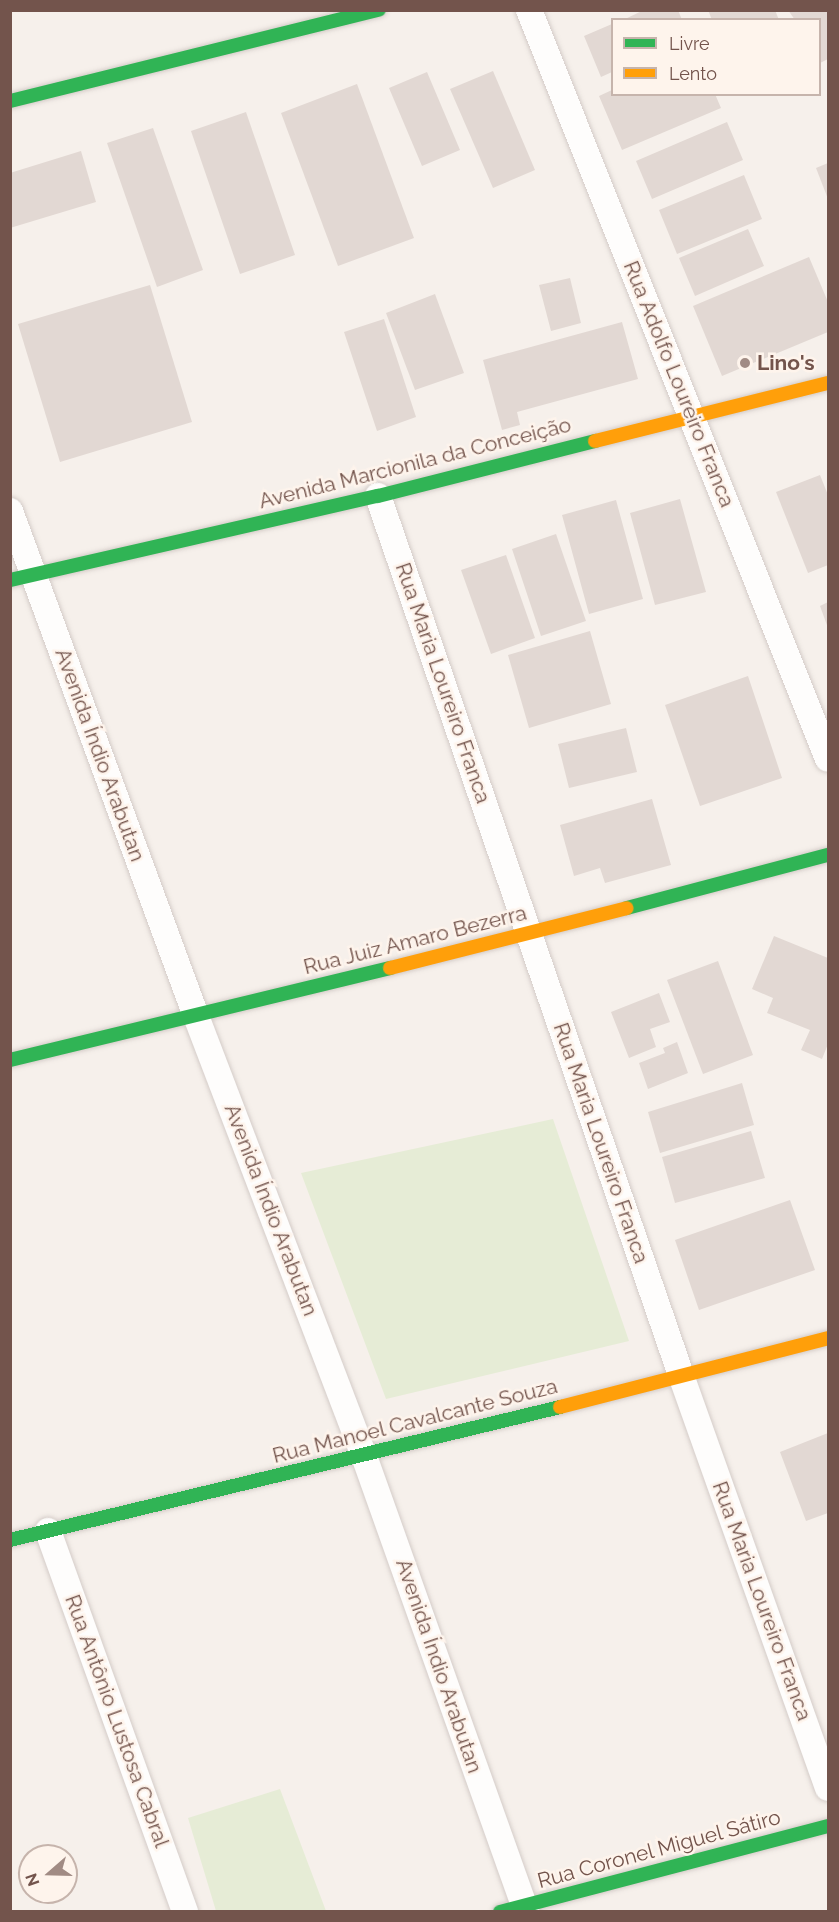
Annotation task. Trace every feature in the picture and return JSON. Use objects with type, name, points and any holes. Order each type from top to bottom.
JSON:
[{"type":"main road","points":[[10,101],[379,10]]},
{"type":"main road","name":"Avenida Marcionila da Conceição","points":[[22,578],[378,496],[692,415],[828,383]]},
{"type":"main road","name":"Rua Juiz Amaro Bezerra","points":[[10,1060],[196,1017],[529,934],[828,855]]},
{"type":"main road","name":"Rua Manoel Cavalcante Souza","points":[[10,1540],[682,1378],[828,1338]]},
{"type":"main road","name":"Rua Coronel Miguel Sátiro","points":[[517,1910],[828,1826]]},
{"type":"street","name":"Rua Adolfo Loureiro Franca","points":[[529,10],[828,759]]},
{"type":"street","name":"Rua Maria Loureiro Franca","points":[[378,496],[682,1378],[828,1788]]},
{"type":"street","name":"Avenida Índio Arabutan","points":[[10,511],[22,578],[196,1017],[364,1456],[517,1910]]},
{"type":"street","name":"Rua Antônio Lustosa Cabral","points":[[48,1531],[185,1911]]},
{"type":"green space","points":[[553,1119],[629,1341],[386,1399],[301,1173]]},
{"type":"green space","points":[[280,1789],[326,1911],[216,1911],[188,1818]]},
{"type":"building","points":[[644,10],[678,10],[681,18],[627,18]]},
{"type":"building","points":[[708,10],[775,10],[778,18],[711,18]]},
{"type":"building","points":[[788,10],[828,10],[828,59],[821,62],[821,18],[794,18]]},
{"type":"building","points":[[611,24],[611,72],[601,77],[584,36]]},
{"type":"building","points":[[493,71],[535,170],[493,188],[450,89]]},
{"type":"building","points":[[427,72],[460,150],[422,166],[389,88]]},
{"type":"building","points":[[357,84],[414,238],[338,266],[281,113]]},
{"type":"building","points":[[611,90],[611,96],[716,96],[721,108],[622,150],[599,96]]},
{"type":"building","points":[[246,112],[295,255],[240,274],[191,131]]},
{"type":"building","points":[[727,122],[743,160],[652,199],[636,161]]},
{"type":"building","points":[[153,128],[203,270],[157,287],[107,143]]},
{"type":"building","points":[[81,151],[96,202],[10,228],[10,173]]},
{"type":"building","points":[[828,163],[828,199],[816,168]]},
{"type":"building","points":[[744,175],[762,219],[677,254],[659,210]]},
{"type":"building","points":[[748,229],[764,266],[695,296],[679,258]]},
{"type":"building","points":[[809,257],[828,302],[828,332],[722,376],[693,306]]},
{"type":"building","points":[[570,278],[581,323],[551,331],[539,285]]},
{"type":"building","points":[[150,285],[192,422],[60,462],[18,324]]},
{"type":"building","points":[[435,294],[464,373],[415,390],[386,313]]},
{"type":"building","points":[[384,319],[416,417],[377,431],[344,332]]},
{"type":"building","points":[[622,322],[638,379],[517,412],[520,425],[502,430],[483,360]]},
{"type":"building","points":[[820,475],[828,495],[828,565],[808,573],[776,492]]},
{"type":"building","points":[[680,499],[706,592],[655,605],[630,513]]},
{"type":"building","points":[[616,500],[643,599],[589,614],[562,515]]},
{"type":"building","points":[[556,534],[586,621],[541,636],[512,549]]},
{"type":"building","points":[[506,555],[535,638],[491,654],[461,570]]},
{"type":"building","points":[[828,602],[828,628],[820,606]]},
{"type":"building","points":[[590,631],[611,704],[529,728],[508,655]]},
{"type":"building","points":[[748,676],[782,778],[700,806],[665,705]]},
{"type":"building","points":[[626,728],[637,772],[569,788],[558,744]]},
{"type":"building","points":[[652,799],[671,865],[605,883],[600,868],[574,876],[560,825]]},
{"type":"building","points":[[774,936],[828,958],[828,1044],[822,1059],[801,1050],[810,1030],[767,1013],[773,998],[752,989]]},
{"type":"building","points":[[718,961],[753,1055],[703,1074],[667,980]]},
{"type":"building","points":[[659,993],[670,1022],[650,1029],[656,1047],[629,1058],[611,1012]]},
{"type":"building","points":[[677,1042],[688,1073],[648,1089],[639,1063],[665,1053],[663,1048]]},
{"type":"building","points":[[742,1083],[754,1125],[660,1153],[648,1112]]},
{"type":"building","points":[[751,1131],[765,1178],[675,1203],[662,1157]]},
{"type":"building","points":[[790,1200],[815,1270],[699,1310],[675,1240]]},
{"type":"building","points":[[828,1433],[828,1513],[806,1521],[780,1452]]},
{"type":"traffic: fast","points":[[10,101],[379,10]]},
{"type":"traffic: fast","points":[[10,580],[378,496],[595,441]]},
{"type":"traffic: fast","points":[[627,908],[828,855]]},
{"type":"traffic: fast","points":[[10,1060],[390,968]]},
{"type":"traffic: fast","points":[[10,1540],[560,1407]]},
{"type":"traffic: fast","points":[[500,1912],[828,1826]]},
{"type":"traffic: slow","points":[[595,441],[828,383]]},
{"type":"traffic: slow","points":[[390,968],[627,908]]},
{"type":"traffic: slow","points":[[560,1407],[828,1338]]},
{"type":"place","name":"Lino's","points":[[745,363]]}]
